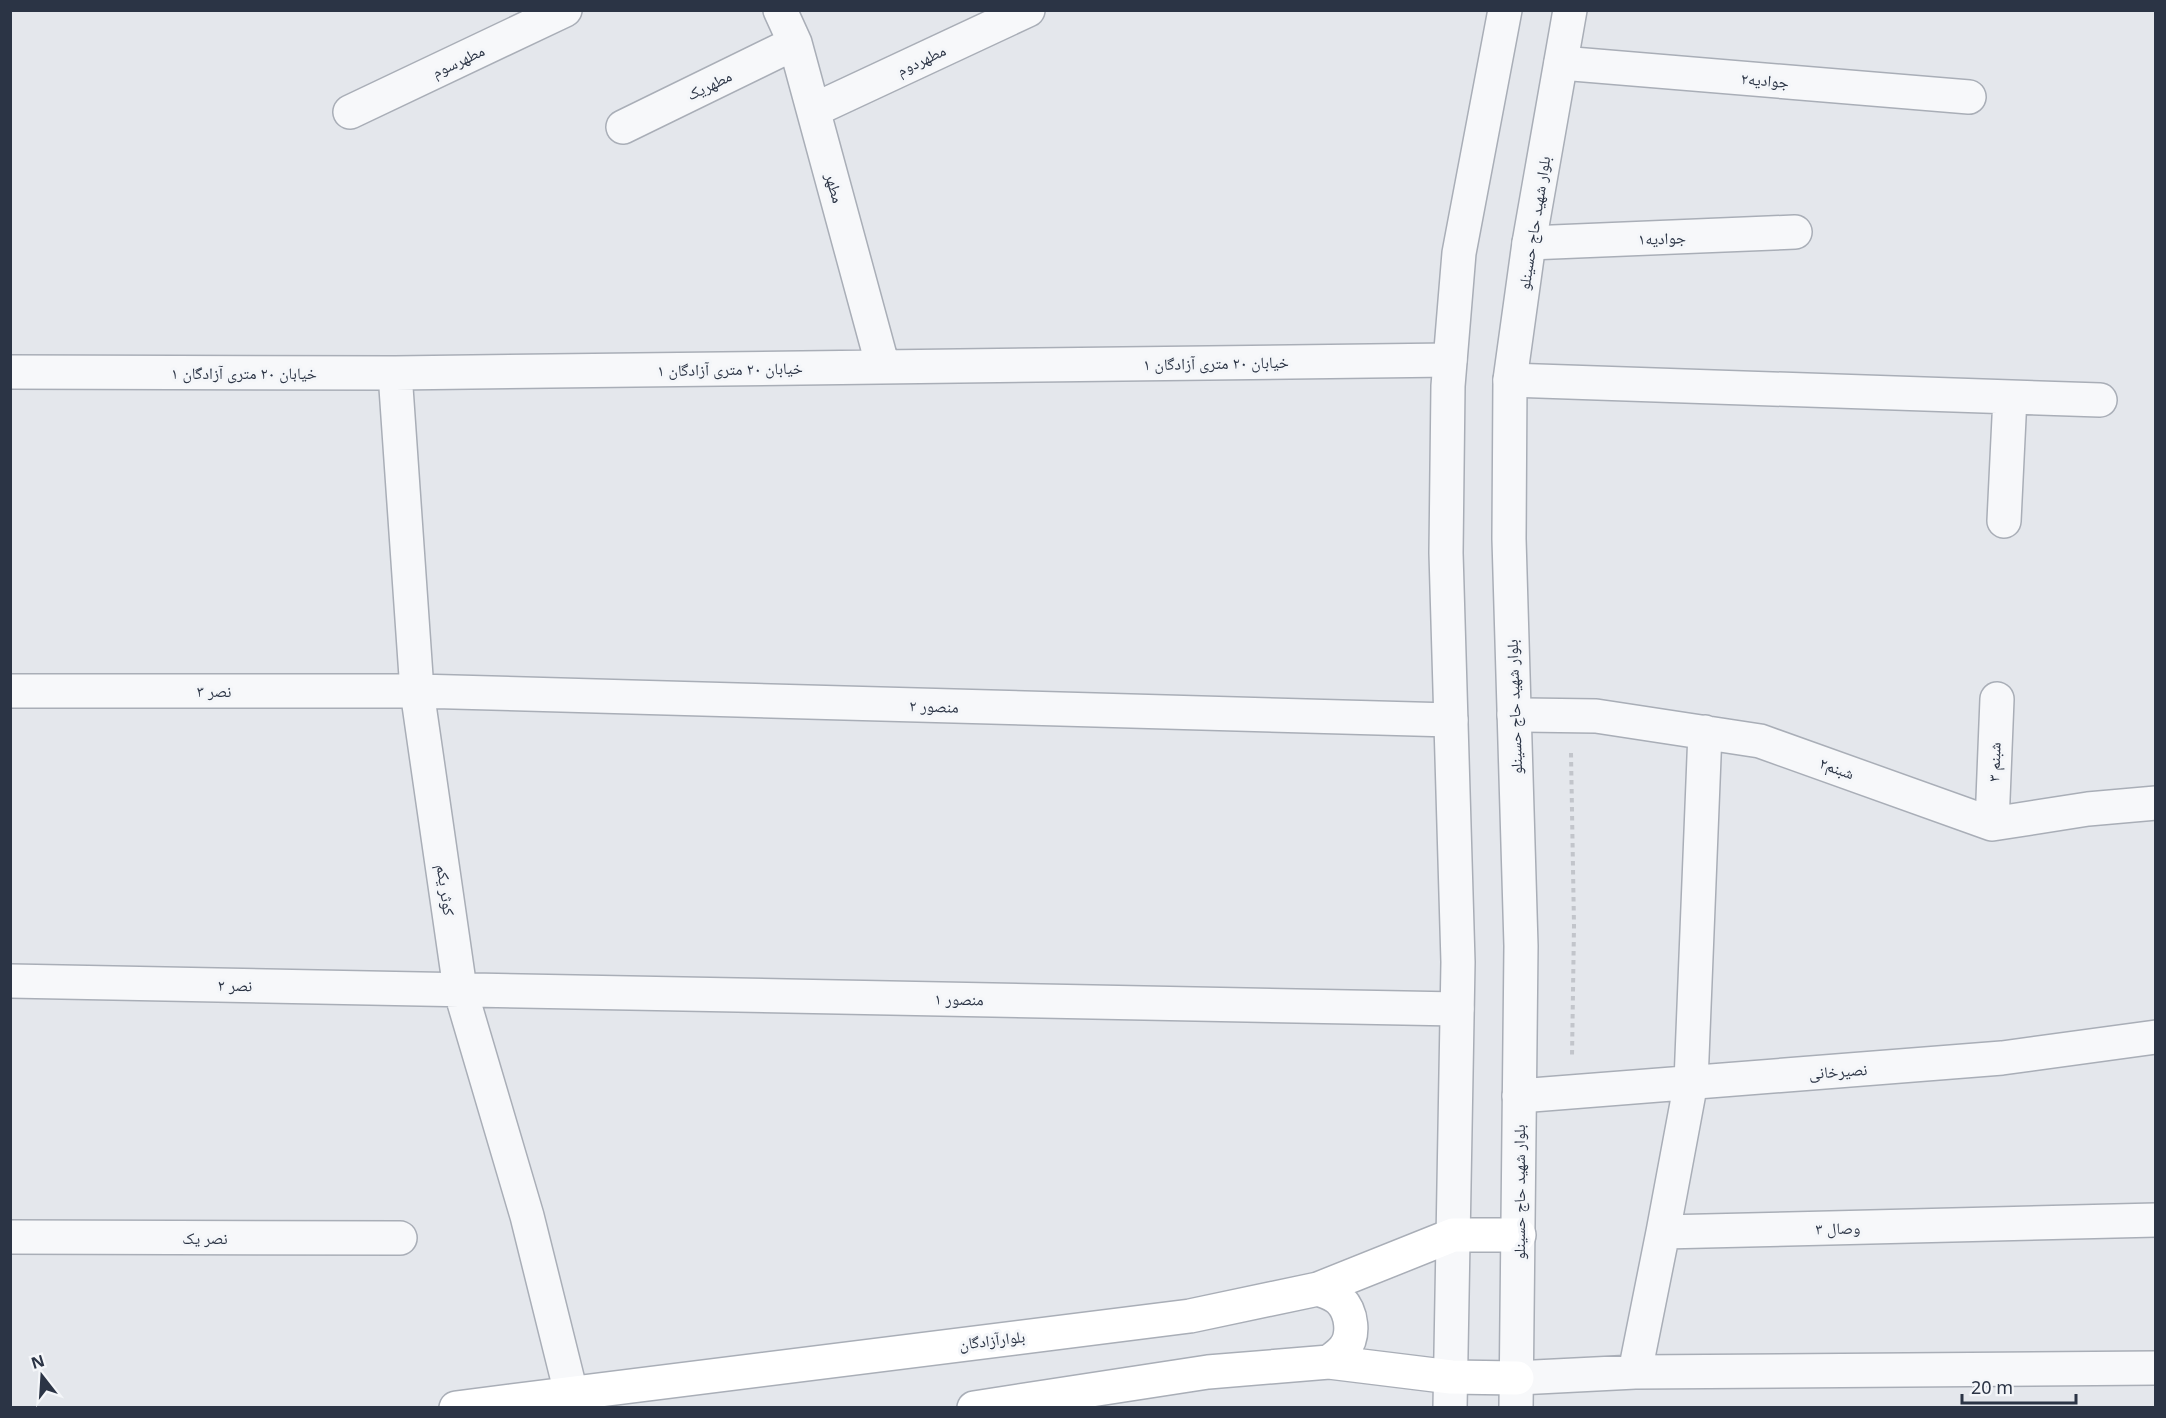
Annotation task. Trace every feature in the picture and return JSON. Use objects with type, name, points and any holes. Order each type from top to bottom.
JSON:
[{"type":"main road","name":"بلوارآزادگان","points":[[456,1407],[1191,1316],[1318,1289],[1453,1235],[1519,1235]]},
{"type":"main road","points":[[1318,1289],[1339,1299],[1346,1307],[1350,1319],[1351,1333],[1345,1349],[1329,1362]]},
{"type":"main road","points":[[974,1407],[1208,1372],[1329,1362],[1450,1392],[1517,1393]]},
{"type":"street","name":"مطهرسوم","points":[[350,112],[565,10]]},
{"type":"street","name":"مطهر","points":[[780,10],[795,43],[883,367]]},
{"type":"street","name":"مطهردوم","points":[[814,110],[1028,10]]},
{"type":"street","points":[[1450,1392],[1458,962],[1446,553],[1448,386],[1459,253],[1505,10]]},
{"type":"street","name":"بلوار شهید حاج حسینلو","points":[[1517,1393],[1521,946],[1509,539],[1510,380],[1529,243],[1570,10]]},
{"type":"street","name":"مطهریک","points":[[623,127],[795,43]]},
{"type":"street","name":"جوادیه۲","points":[[1561,63],[1970,97]]},
{"type":"street","name":"جوادیه۱","points":[[1529,243],[1795,232]]},
{"type":"street","name":"۱ خیابان ۲۰ متری آزادگان","points":[[10,372],[395,373],[1450,360]]},
{"type":"street","name":"کوثر یکم","points":[[395,373],[417,691],[460,989],[527,1216],[571,1393]]},
{"type":"street","points":[[1510,380],[2100,400]]},
{"type":"street","points":[[2004,521],[2010,397]]},
{"type":"street","name":"نصر ۳","points":[[10,691],[417,691]]},
{"type":"street","name":"منصور ۲","points":[[417,691],[1451,720]]},
{"type":"street","name":"شبنم ۳","points":[[1992,824],[1996,699]]},
{"type":"street","name":"شبنم۲","points":[[1514,715],[1596,716],[1760,741],[1992,824],[2088,809],[2156,803]]},
{"type":"street","points":[[1635,1372],[1664,1232],[1691,1082],[1705,732]]},
{"type":"street","name":"نصر ۲","points":[[10,981],[460,989]]},
{"type":"street","name":"منصور ۱","points":[[460,989],[1457,1009]]},
{"type":"street","name":"نصیرخانی","points":[[1519,1096],[2002,1058],[2156,1037]]},
{"type":"street","name":"وصال ۳","points":[[1664,1232],[2156,1220]]},
{"type":"street","name":"نصر یک","points":[[10,1237],[400,1238]]},
{"type":"street","points":[[1517,1393],[1635,1372],[2156,1368]]},
{"type":"path","points":[[1570,716],[1574,926],[1572,1092]]}]
